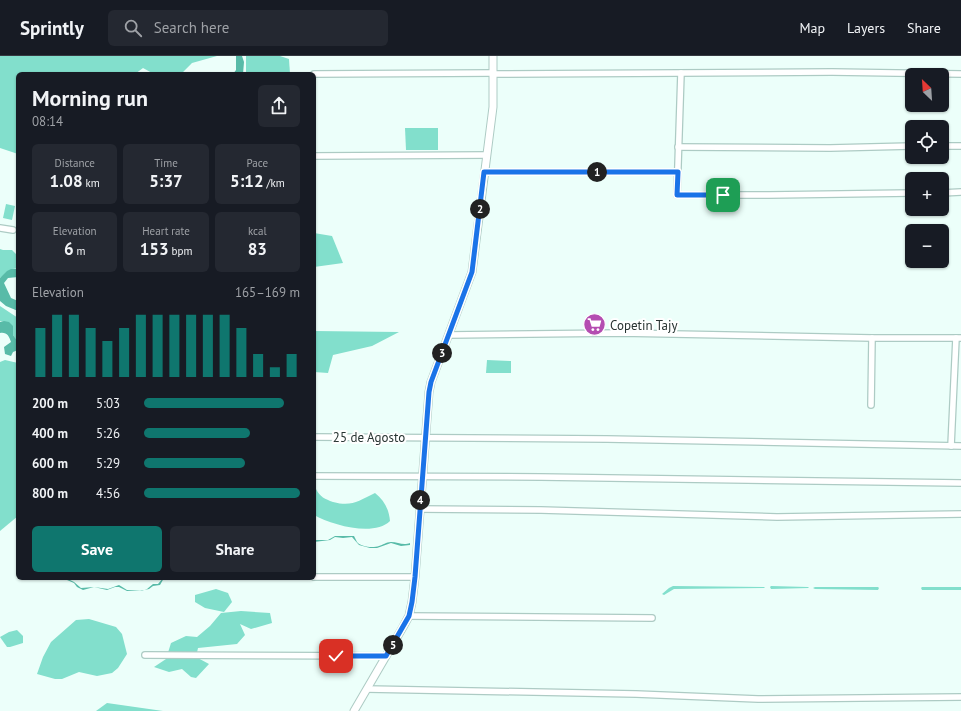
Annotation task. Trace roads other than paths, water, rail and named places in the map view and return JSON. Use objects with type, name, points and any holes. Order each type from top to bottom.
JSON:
[{"type":"main road","points":[[354,711],[409,616],[412,602],[429,390],[472,272],[493,107],[494,56]]},
{"type":"street","points":[[316,74],[832,72],[961,74]]},
{"type":"street","points":[[681,73],[677,195],[905,193]]},
{"type":"street","points":[[678,146],[830,148],[905,146]]},
{"type":"street","points":[[949,146],[961,146]]},
{"type":"street","points":[[316,156],[487,155]]},
{"type":"street","points":[[484,172],[678,172]]},
{"type":"street","points":[[949,193],[961,192]]},
{"type":"street","points":[[0,228],[12,230]]},
{"type":"street","points":[[449,335],[621,333],[872,338],[958,338],[951,446]]},
{"type":"street","points":[[871,405],[872,338]]},
{"type":"street","name":"25 de Agosto","points":[[316,437],[425,437],[961,446]]},
{"type":"street","points":[[316,476],[961,483]]},
{"type":"street","points":[[420,509],[557,510],[777,517],[961,514]]},
{"type":"street","points":[[316,577],[415,577]]},
{"type":"street","points":[[409,616],[652,618]]},
{"type":"street","points":[[145,655],[386,656]]},
{"type":"street","points":[[367,689],[758,698],[961,697]]},
{"type":"place","name":"Copetin Tajy","points":[[595,325]]}]
